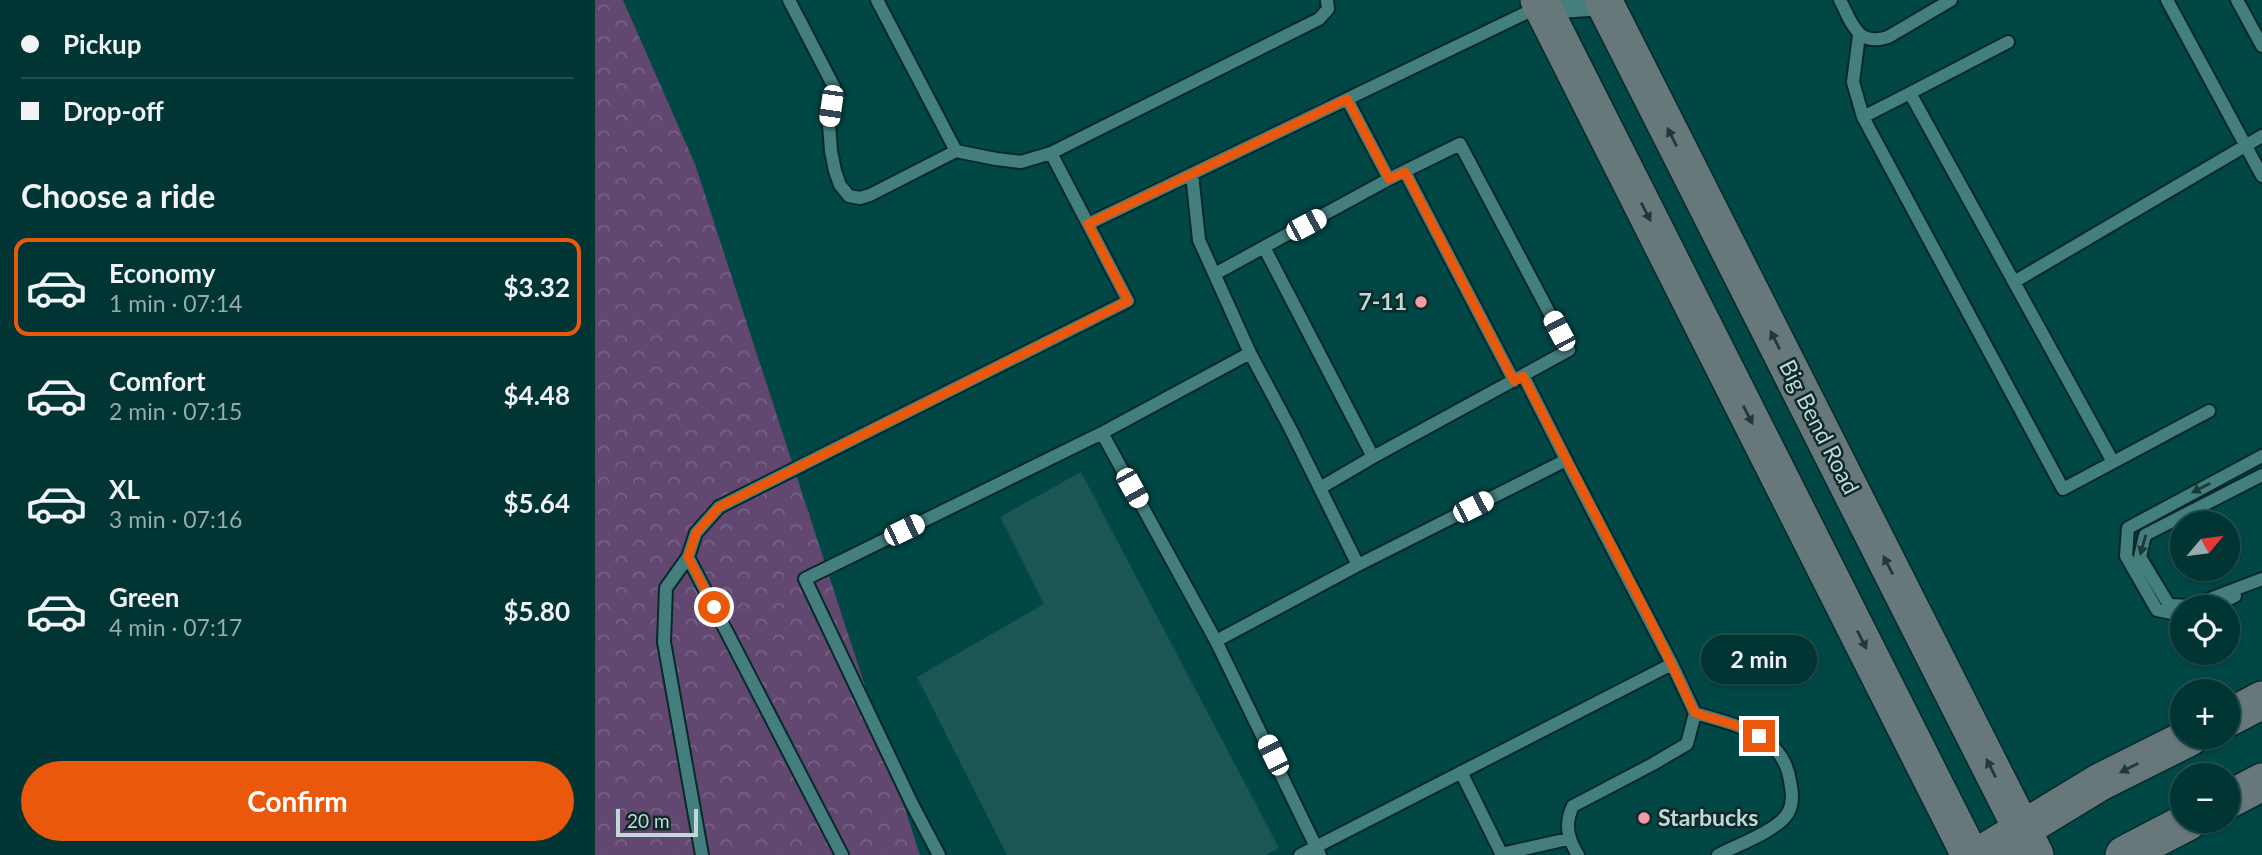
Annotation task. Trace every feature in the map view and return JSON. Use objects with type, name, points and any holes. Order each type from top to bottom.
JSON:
[{"type":"main road","name":"Big Bend Road","points":[[1605,1],[2028,842]]},
{"type":"main road","points":[[1543,2],[1970,855]]},
{"type":"main road","points":[[2240,712],[2262,700]]},
{"type":"main road","points":[[1980,855],[2028,842],[2099,782],[2170,747]]},
{"type":"main road","points":[[2240,794],[2262,782]]},
{"type":"main road","points":[[2124,855],[2170,831]]},
{"type":"street","points":[[1543,2],[1605,1]]},
{"type":"lane","points":[[789,0],[834,87],[829,124],[831,151],[840,185],[849,196],[860,198],[956,151],[1021,162],[1051,153],[1319,19],[1328,9],[1327,0]]},
{"type":"lane","points":[[877,0],[956,151]]},
{"type":"lane","points":[[1840,0],[1859,35],[1868,40],[1888,37],[1951,0]]},
{"type":"lane","points":[[2167,0],[2262,176]]},
{"type":"lane","points":[[2237,0],[2262,46]]},
{"type":"lane","points":[[1088,224],[1543,2]]},
{"type":"lane","points":[[1859,35],[1853,82],[1864,117],[2063,489],[2209,411]]},
{"type":"lane","points":[[1864,117],[2008,42]]},
{"type":"lane","points":[[1910,93],[2113,462]]},
{"type":"lane","points":[[1347,99],[1389,179]]},
{"type":"lane","points":[[2014,282],[2262,136]]},
{"type":"lane","points":[[1215,274],[1389,179],[1460,144],[1496,223],[1545,314],[1569,350],[1320,488]]},
{"type":"lane","points":[[702,855],[664,642],[666,588],[688,557],[696,533],[719,507],[1128,301],[1051,153]]},
{"type":"lane","points":[[1405,172],[1429,218],[1451,245],[1462,280],[1476,309],[1566,460],[1695,713],[1687,744],[1573,806],[1567,817],[1569,839],[1578,855]]},
{"type":"lane","points":[[1192,174],[1199,240],[1250,352],[1358,565]]},
{"type":"lane","points":[[1429,218],[1442,212]]},
{"type":"lane","points":[[1264,247],[1373,457]]},
{"type":"lane","points":[[1462,280],[1475,274]]},
{"type":"lane","points":[[1476,309],[1489,302]]},
{"type":"lane","points":[[1493,340],[1506,334]]},
{"type":"lane","points":[[939,855],[805,579],[1101,433],[1250,352]]},
{"type":"lane","points":[[1101,433],[1216,641],[1318,851]]},
{"type":"lane","points":[[2170,613],[2157,611],[2126,556],[2128,528],[2262,456]]},
{"type":"lane","points":[[1216,641],[1358,565],[1566,460]]},
{"type":"lane","points":[[2262,475],[2145,535],[2140,557],[2169,605],[2190,606],[2262,581]]},
{"type":"lane","points":[[688,557],[842,855]]},
{"type":"lane","points":[[2236,595],[2262,581]]},
{"type":"lane","points":[[1300,855],[1318,851],[1461,772],[1672,664]]},
{"type":"lane","points":[[1695,713],[1745,728],[1773,744],[1789,773],[1793,798],[1787,813],[1775,826],[1718,855]]},
{"type":"lane","points":[[1461,772],[1502,854],[1569,839]]},
{"type":"shaded area","points":[[1081,472],[1279,848],[1265,855],[1007,855],[917,677],[1044,604],[1000,517]]},
{"type":"green space","points":[[595,0],[623,0],[695,164],[920,855],[595,855]]},
{"type":"place","name":"7-11","points":[[1421,302]]},
{"type":"place","name":"Starbucks","points":[[1644,818]]},
{"type":"route","points":[[714,607],[688,557],[696,533],[719,507],[1128,301],[1088,224],[1347,99],[1389,179],[1405,172],[1514,381],[1523,376],[1650,620],[1695,713],[1745,728],[1759,736]]}]
